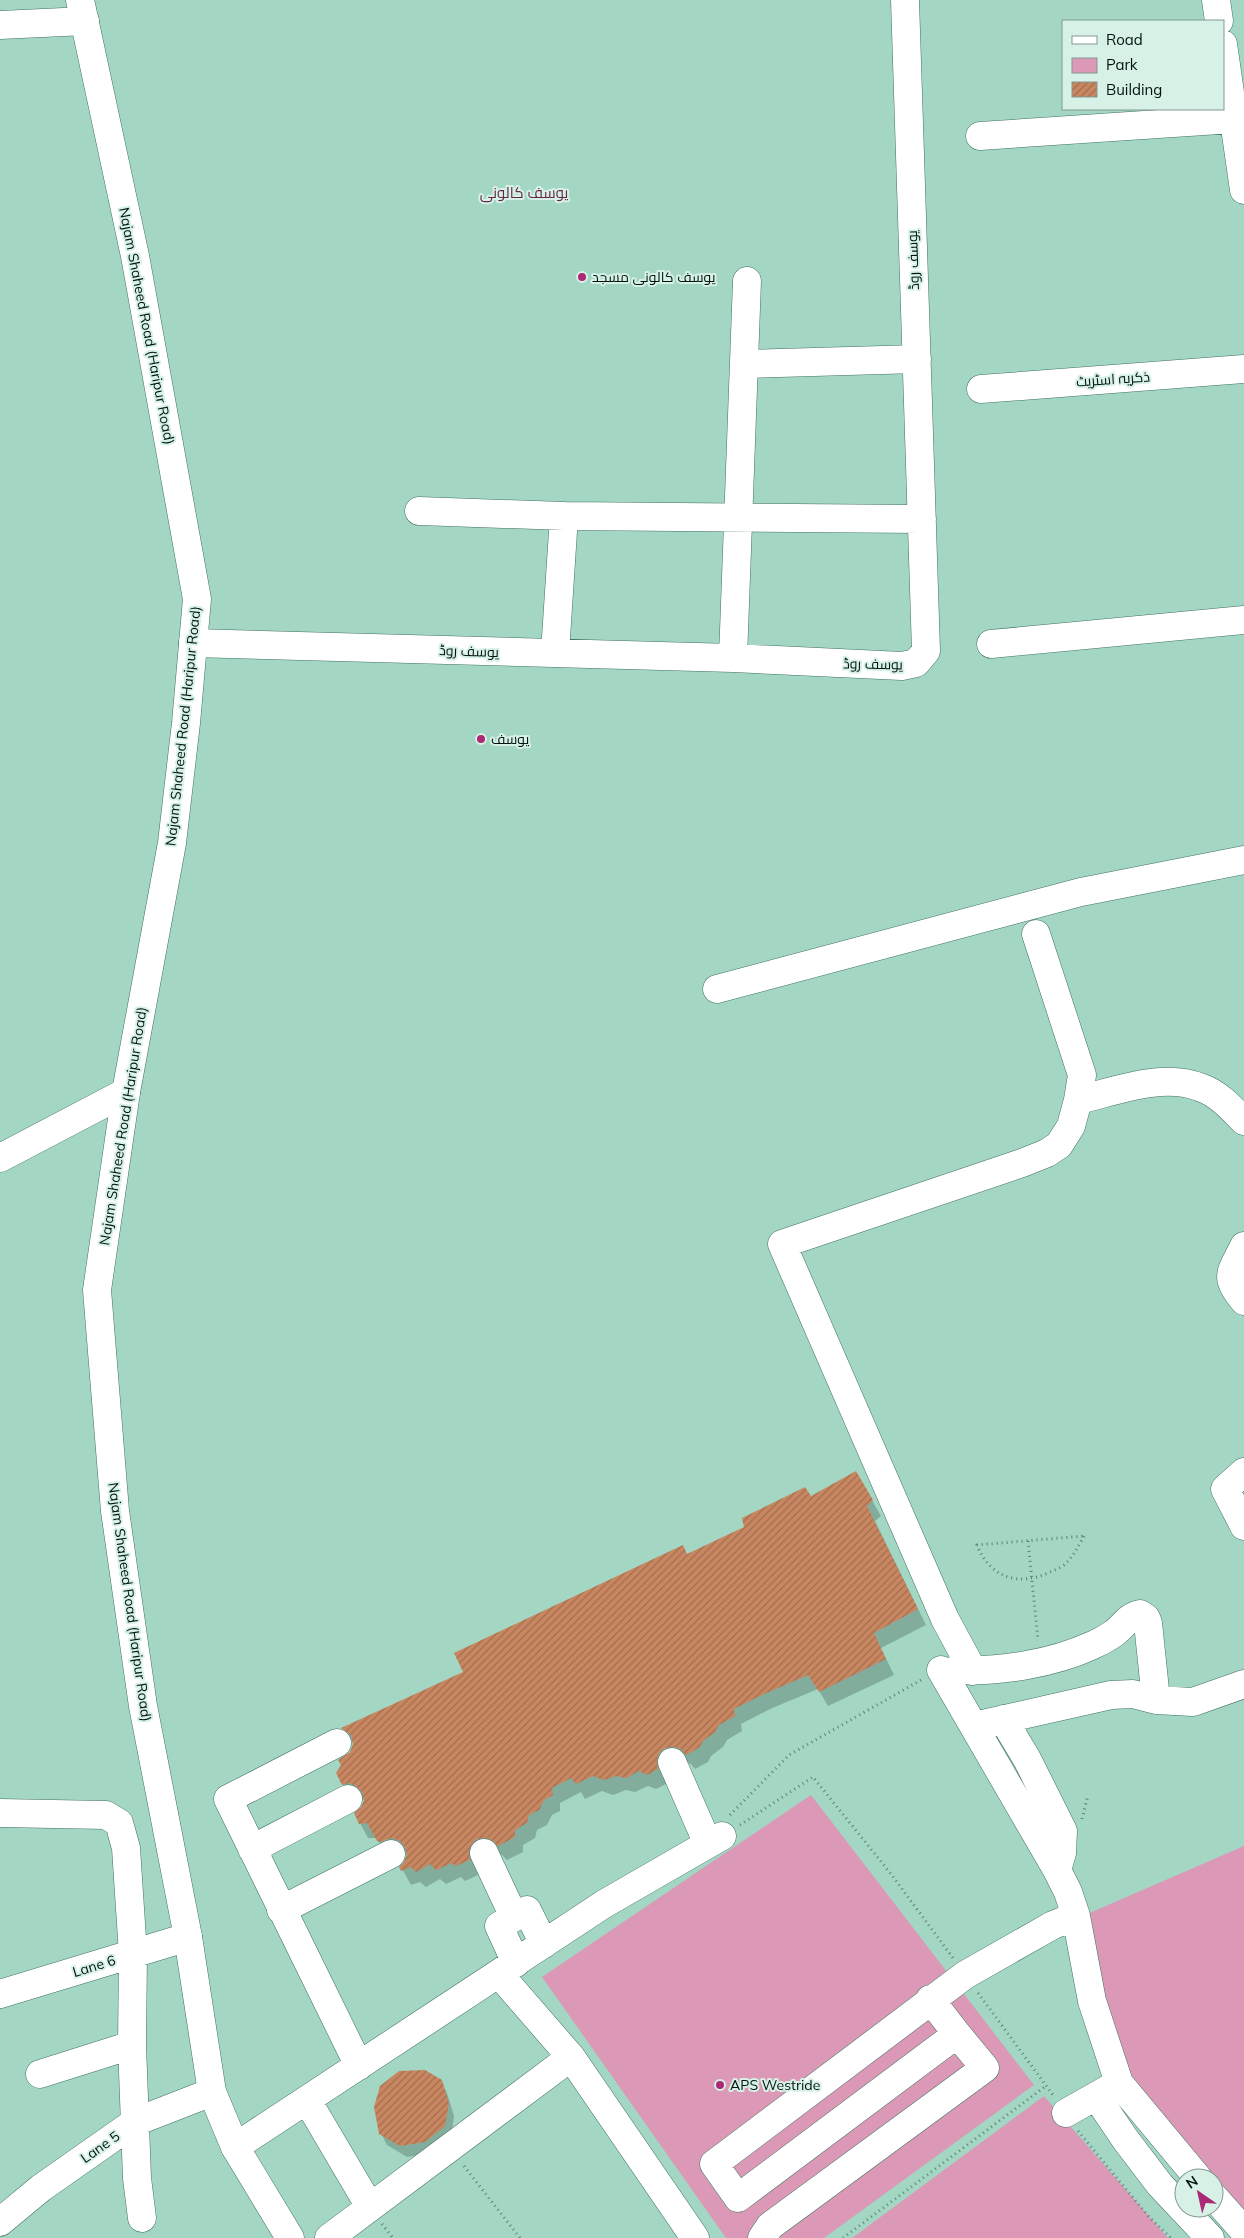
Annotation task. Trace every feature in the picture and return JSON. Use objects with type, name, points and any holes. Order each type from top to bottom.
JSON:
[{"type":"street","name":"یوسف روڈ","points":[[193,643],[733,658],[902,666],[916,663],[926,651],[905,0]]},
{"type":"street","points":[[1216,0],[1219,20]]},
{"type":"street","points":[[0,25],[82,10]]},
{"type":"street","name":"Najam Shaheed Road (Haripur Road)","points":[[82,10],[135,256],[197,600],[172,843],[126,1092],[109,1224],[97,1290],[100,1344],[107,1390],[115,1511],[143,1706],[188,1937],[212,2092],[235,2148],[282,2235]]},
{"type":"street","points":[[1224,51],[1244,190]]},
{"type":"street","points":[[980,136],[1234,119]]},
{"type":"street","points":[[733,658],[747,281]]},
{"type":"street","points":[[744,364],[917,359]]},
{"type":"street","name":"ذکریہ اسٹریٹ","points":[[981,389],[1244,369]]},
{"type":"street","points":[[419,510],[564,516],[922,519]]},
{"type":"street","points":[[555,653],[564,516]]},
{"type":"street","points":[[991,644],[1244,620]]},
{"type":"street","points":[[717,989],[1081,892],[1244,860]]},
{"type":"street","points":[[973,1671],[945,1619],[782,1244],[1022,1163],[1047,1152],[1059,1144],[1071,1126],[1082,1075],[1036,934]]},
{"type":"street","points":[[1078,1100],[1153,1082],[1177,1081],[1203,1088],[1224,1101],[1244,1122]]},
{"type":"street","points":[[0,1158],[126,1092]]},
{"type":"street","points":[[1244,1246],[1231,1273],[1231,1285],[1244,1301]]},
{"type":"street","points":[[1244,1472],[1225,1488],[1244,1526]]},
{"type":"street","points":[[941,1670],[973,1671],[1000,1669],[1041,1662],[1092,1646],[1114,1634],[1132,1617],[1140,1614],[1146,1618],[1148,1623],[1156,1700]]},
{"type":"street","points":[[941,1670],[1068,1892],[1076,1916],[1092,2001],[1119,2082],[1190,2168]]},
{"type":"street","points":[[974,1726],[1111,1695],[1133,1694],[1156,1700],[1193,1702],[1244,1684]]},
{"type":"street","points":[[1003,1719],[1031,1766],[1063,1831],[1062,1853],[1057,1870]]},
{"type":"street","points":[[337,1743],[228,1799],[359,2066]]},
{"type":"street","points":[[235,2148],[604,1904],[715,1840],[672,1762]]},
{"type":"street","points":[[252,1849],[348,1800]]},
{"type":"street","points":[[1,1811],[106,1815],[118,1823],[126,1848],[133,1954],[132,2045],[137,2178],[142,2218]]},
{"type":"street","points":[[484,1853],[514,1917]]},
{"type":"street","points":[[281,1910],[391,1854]]},
{"type":"street","points":[[544,1944],[527,1910],[499,1926],[508,1968],[695,2238]]},
{"type":"street","points":[[930,1999],[985,2068],[770,2226],[764,2235],[714,2164],[930,1999],[975,1968],[1052,1925],[1076,1916]]},
{"type":"street","name":"Lane 6","points":[[0,1994],[188,1937]]},
{"type":"street","points":[[738,2198],[957,2034]]},
{"type":"street","points":[[40,2074],[132,2045]]},
{"type":"street","points":[[329,2238],[571,2057]]},
{"type":"street","points":[[1066,2113],[1119,2082]]},
{"type":"street","name":"Lane 5","points":[[0,2222],[41,2188],[135,2122],[212,2092]]},
{"type":"street","points":[[1096,2096],[1125,2139],[1160,2185],[1210,2238]]},
{"type":"street","points":[[307,2100],[370,2207]]},
{"type":"street","points":[[1224,2208],[1244,2231]]},
{"type":"path","points":[[1084,1536],[1076,1551],[1063,1566],[1031,1580],[1010,1578],[995,1569],[982,1558],[977,1545],[1028,1541],[1084,1536]]},
{"type":"path","points":[[1028,1541],[1041,1662]]},
{"type":"path","points":[[715,1840],[720,1825],[789,1755],[941,1670]]},
{"type":"path","points":[[843,2238],[1046,2086]]},
{"type":"path","points":[[450,2147],[520,2238]]},
{"type":"green space","points":[[811,1795],[1034,2085],[824,2238],[726,2238],[542,1977]]},
{"type":"green space","points":[[1244,1846],[1244,2214],[1224,2190],[1224,2168],[1206,2168],[1124,2069],[1107,2030],[1085,1915]]},
{"type":"green space","points":[[1044,2096],[1168,2238],[852,2238]]},
{"type":"building","points":[[856,1471],[873,1500],[867,1506],[918,1609],[874,1633],[886,1659],[819,1692],[808,1675],[762,1695],[734,1709],[735,1716],[719,1725],[715,1732],[703,1741],[700,1747],[686,1755],[681,1749],[674,1747],[665,1748],[659,1753],[657,1760],[658,1769],[647,1775],[639,1771],[626,1778],[616,1776],[604,1780],[593,1776],[576,1784],[571,1778],[552,1788],[553,1795],[544,1800],[539,1810],[529,1815],[527,1823],[515,1830],[515,1837],[498,1846],[492,1840],[486,1838],[477,1839],[469,1851],[470,1860],[456,1866],[452,1863],[436,1870],[430,1864],[416,1872],[411,1867],[401,1871],[399,1867],[404,1862],[407,1854],[405,1847],[400,1841],[391,1838],[380,1842],[377,1841],[367,1823],[359,1824],[354,1813],[361,1807],[364,1800],[362,1792],[356,1786],[349,1783],[342,1785],[336,1773],[341,1765],[338,1760],[350,1752],[353,1744],[351,1735],[341,1728],[463,1672],[454,1653],[683,1545],[687,1554],[744,1527],[742,1518],[805,1487],[811,1496]]},
{"type":"building","points":[[425,2070],[442,2080],[449,2103],[445,2126],[425,2142],[400,2146],[379,2134],[374,2107],[380,2086],[399,2071]]},
{"type":"place","name":"یوسف کالونی مسجد","points":[[582,277]]},
{"type":"place","name":"یوسف","points":[[481,739]]},
{"type":"place","name":"APS Westride","points":[[720,2085]]},
{"type":"district","name":"یوسف کالونی","points":[[524,192]]}]
